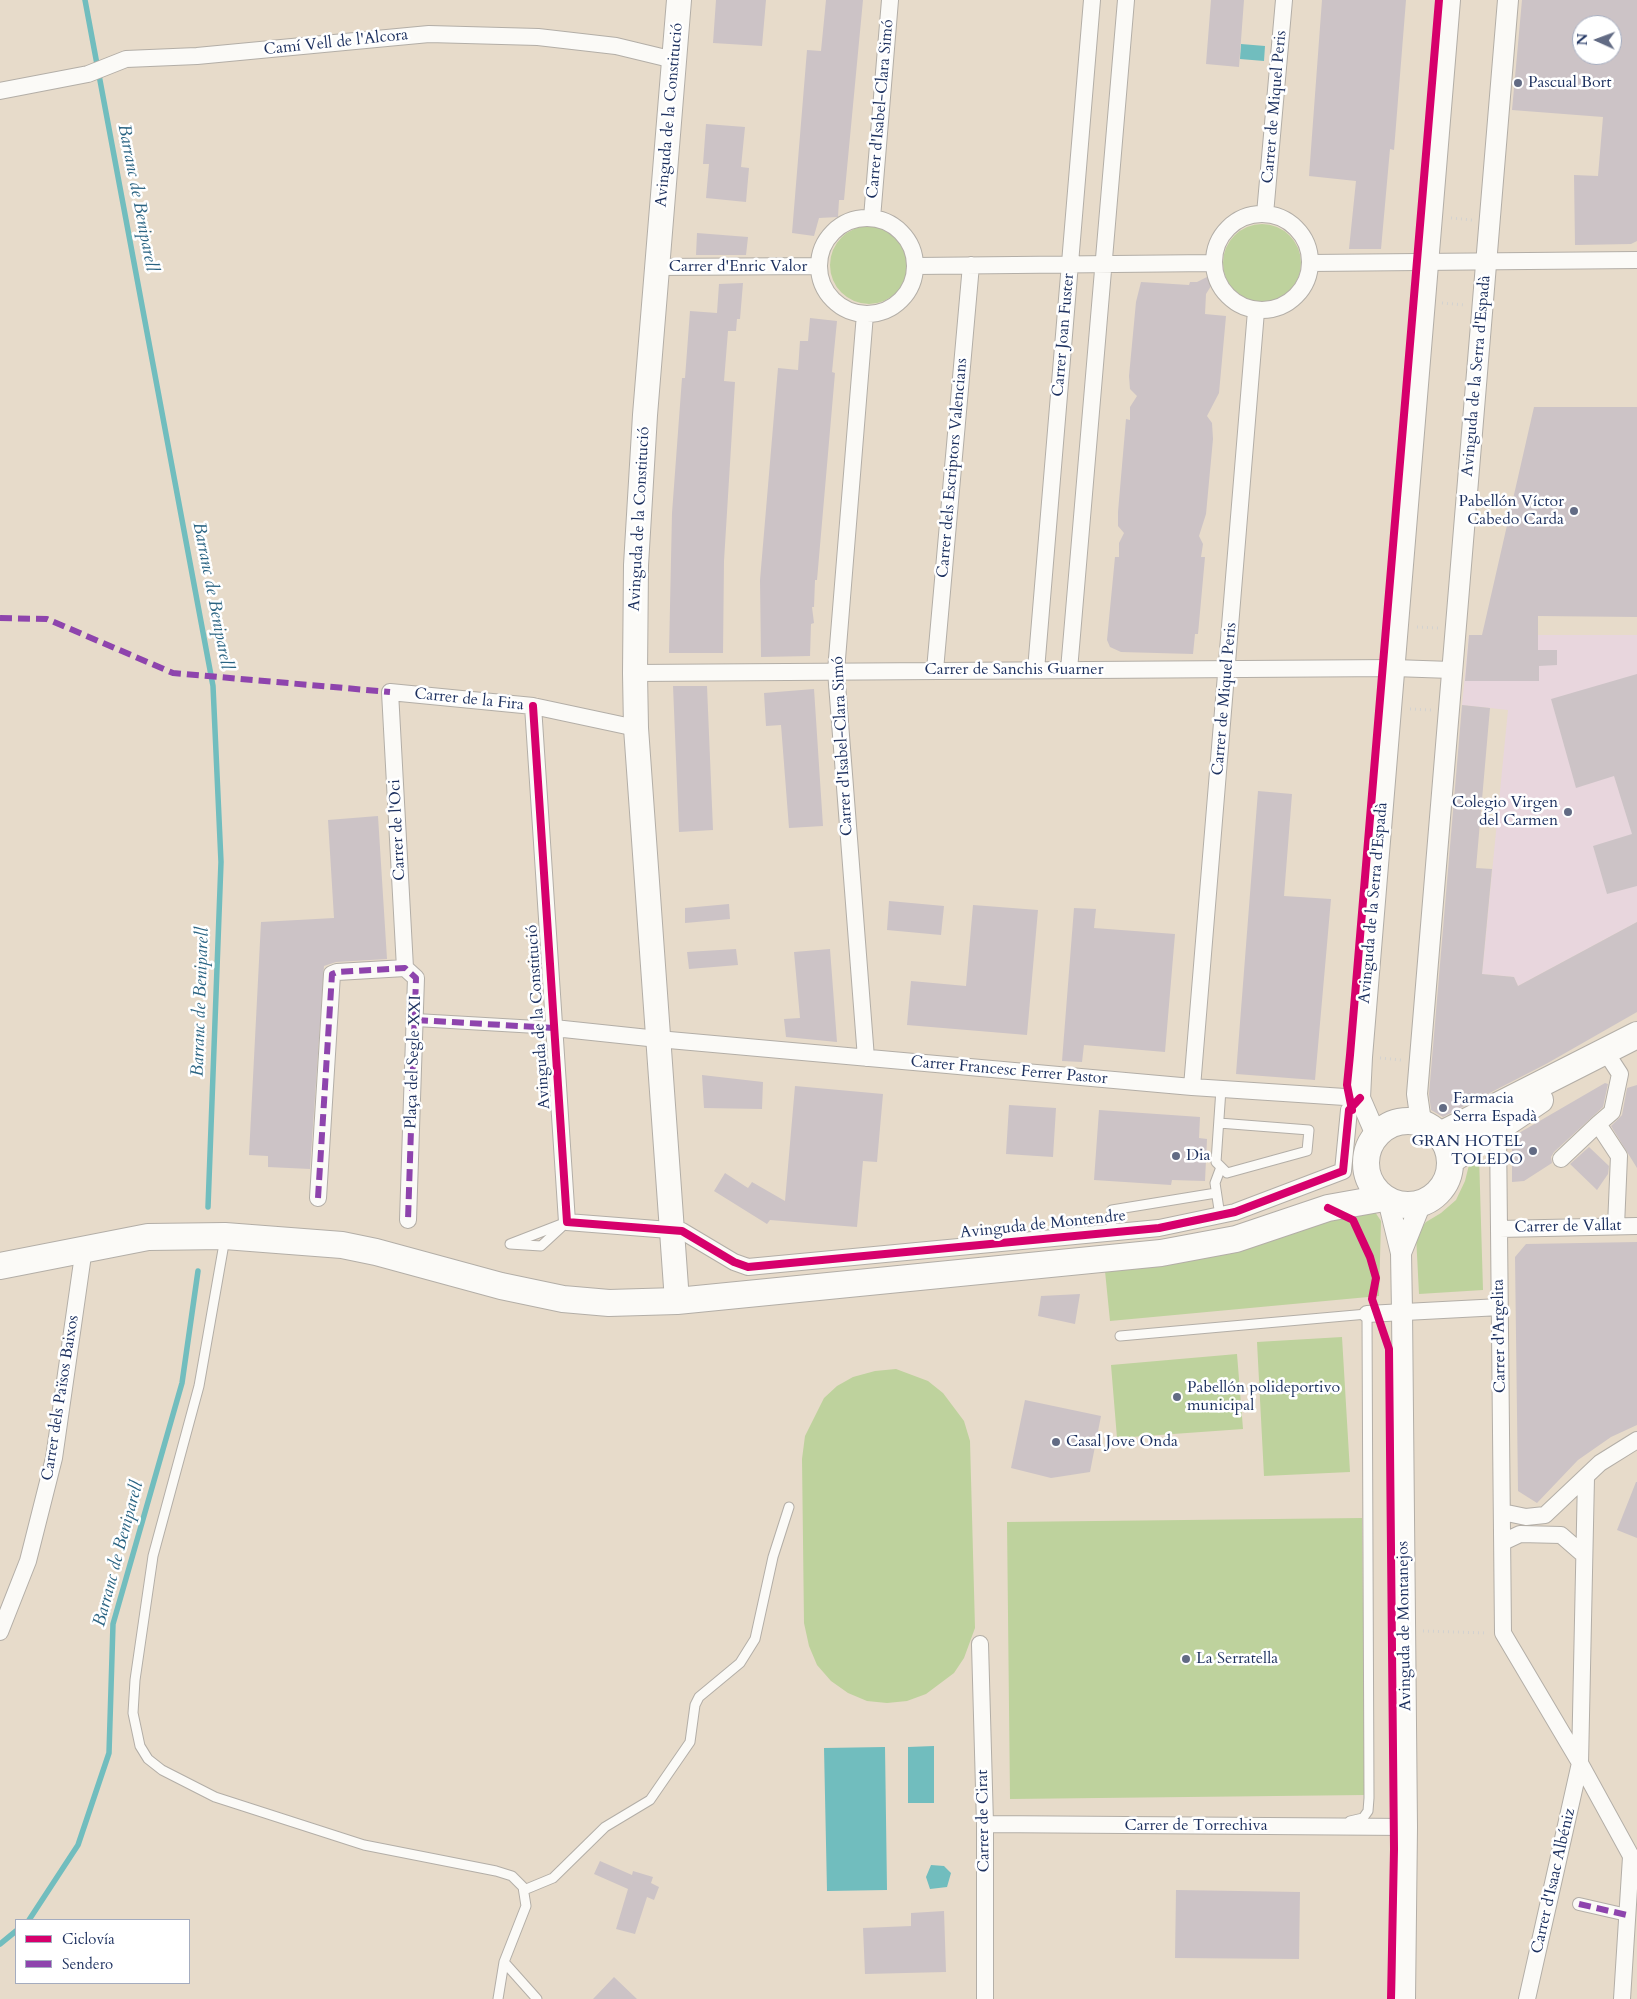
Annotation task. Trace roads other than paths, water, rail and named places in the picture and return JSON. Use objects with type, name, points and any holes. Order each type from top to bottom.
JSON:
[{"type":"main road","name":"Avinguda de la Constitució","points":[[677,1301],[636,728],[635,672],[636,565],[645,415],[679,0]]},
{"type":"main road","points":[[1430,1128],[1622,1044]]},
{"type":"main road","points":[[1450,1161],[1622,1044]]},
{"type":"main road","points":[[0,1266],[148,1236],[225,1236],[342,1245],[376,1252],[501,1286],[563,1299],[609,1303],[677,1301],[1161,1253],[1236,1239],[1328,1208],[1386,1199],[1404,1204],[1421,1203],[1433,1197],[1443,1187],[1449,1174],[1450,1161],[1447,1147],[1430,1128],[1409,1120],[1396,1122],[1376,1135],[1368,1148],[1366,1162],[1368,1177],[1375,1189],[1386,1199]]},
{"type":"main road","points":[[1328,1208],[1368,1177]]},
{"type":"street","name":"Carrer d'Isabel-Clara Simó","points":[[872,218],[890,0]]},
{"type":"street","name":"Carrer Joan Fuster","points":[[1036,670],[1092,0]]},
{"type":"street","name":"Carrer Joan Fuster","points":[[1069,670],[1126,0]]},
{"type":"street","name":"Carrer de Miquel Peris","points":[[1265,214],[1284,0]]},
{"type":"street","name":"Avinguda de la Serra d'Espadà","points":[[1376,1135],[1360,1098],[1362,1057],[1450,0]]},
{"type":"street","name":"Avinguda de la Serra d'Espadà","points":[[1430,1128],[1417,1094],[1508,0]]},
{"type":"street","name":"Camí Vell de l'Alcora","points":[[0,91],[88,74],[126,59],[197,56],[429,34],[538,37],[616,46],[674,60]]},
{"type":"street","points":[[1265,214],[1279,217],[1292,224],[1302,235],[1308,248],[1310,262],[1307,279],[1299,293],[1288,304],[1272,310],[1256,310],[1243,307],[1231,300],[1222,290],[1215,277],[1213,263],[1216,247],[1223,233],[1234,222],[1249,215],[1265,214]]},
{"type":"street","points":[[872,218],[886,221],[908,239],[914,252],[916,266],[913,282],[906,295],[895,306],[880,313],[865,314],[850,311],[838,304],[828,294],[821,280],[819,266],[822,250],[829,236],[835,230],[841,225],[856,219],[872,218]]},
{"type":"street","points":[[1487,262],[1637,260]]},
{"type":"street","points":[[1310,262],[1428,262]]},
{"type":"street","name":"Avinguda de la Serra d'Espadà","points":[[1428,262],[1487,262]]},
{"type":"street","points":[[916,266],[1213,263]]},
{"type":"street","name":"Carrer dels Escriptors Valencians","points":[[935,670],[971,265]]},
{"type":"street","name":"Carrer d'Enric Valor","points":[[657,267],[819,266]]},
{"type":"street","name":"Carrer de Miquel Peris","points":[[1192,1087],[1256,310]]},
{"type":"street","name":"Carrer d'Isabel-Clara Simó","points":[[865,314],[836,671],[866,1058]]},
{"type":"street","points":[[1394,668],[1451,670]]},
{"type":"street","name":"Carrer de Sanchis Guarner","points":[[635,672],[1394,668]]},
{"type":"street","name":"Carrer de la Fira","points":[[390,692],[533,706],[636,728]]},
{"type":"street","name":"Carrer de l'Oci","points":[[390,692],[405,968]]},
{"type":"street","name":"Avinguda de la Constitució","points":[[533,706],[567,1222]]},
{"type":"street","points":[[318,1198],[332,974],[337,972],[405,968]]},
{"type":"street","name":"Plaça del Segle XXI","points":[[405,968],[416,978],[408,1220]]},
{"type":"street","points":[[416,1020],[554,1028]]},
{"type":"street","name":"Avinguda de la Constitució","points":[[554,1028],[658,1039]]},
{"type":"street","name":"Carrer Francesc Ferrer Pastor","points":[[658,1039],[1192,1087],[1360,1098]]},
{"type":"street","points":[[1561,1159],[1612,1112],[1620,1074],[1622,1044]]},
{"type":"street","name":"Avinguda de Montendre","points":[[671,1228],[694,1236],[734,1262],[748,1267],[1159,1228],[1235,1212],[1343,1171],[1348,1110],[1360,1098]]},
{"type":"street","points":[[1598,1124],[1619,1156],[1616,1226]]},
{"type":"street","name":"Carrer d'Argelita","points":[[1498,1129],[1504,1633],[1580,1762],[1634,1862]]},
{"type":"street","name":"Avinguda de Montanejos","points":[[1386,1199],[1401,1253],[1407,1827],[1405,1999]]},
{"type":"street","name":"Avinguda de Montanejos","points":[[1401,1253],[1421,1203]]},
{"type":"street","points":[[567,1222],[671,1228]]},
{"type":"street","name":"Carrer de Vallat","points":[[1499,1229],[1637,1226]]},
{"type":"street","name":"Carrer dels Països Baixos","points":[[0,1632],[28,1561],[54,1458],[84,1248]]},
{"type":"street","points":[[1367,1314],[1500,1307]]},
{"type":"street","points":[[1502,1512],[1526,1517],[1545,1516],[1611,1455],[1637,1440]]},
{"type":"street","name":"Carrer d'Argelita","points":[[1580,1762],[1586,1477]]},
{"type":"street","points":[[1545,1516],[1584,1547]]},
{"type":"street","points":[[1503,1542],[1520,1534],[1561,1535],[1584,1547]]},
{"type":"street","name":"Carrer de Cirat","points":[[980,1644],[985,1824],[985,1999]]},
{"type":"street","name":"Carrer d'Isaac Albéniz","points":[[1527,1999],[1580,1762]]},
{"type":"street","name":"Carrer de Torrechiva","points":[[985,1824],[1407,1827]]},
{"type":"street","points":[[1622,1999],[1627,1915],[1634,1862]]},
{"type":"street","points":[[1579,1904],[1627,1915]]},
{"type":"lane","points":[[1219,1123],[1309,1130],[1307,1152],[1227,1172],[1216,1162],[1221,1089]]},
{"type":"lane","points":[[1220,1216],[1215,1183],[1221,1167]]},
{"type":"lane","points":[[1111,1232],[1112,1210],[1216,1193]]},
{"type":"lane","points":[[567,1222],[541,1246],[510,1244],[550,1228],[567,1222]]},
{"type":"lane","points":[[225,1236],[199,1386],[153,1556],[135,1680],[134,1714],[140,1746],[148,1760],[162,1770],[215,1797],[364,1845],[496,1871],[512,1876],[520,1881],[524,1890],[526,1906],[504,1962],[498,1999]]},
{"type":"lane","points":[[1120,1336],[1367,1314],[1368,1811],[1363,1818],[1327,1827]]},
{"type":"lane","points":[[524,1890],[553,1878],[605,1827],[650,1800],[690,1742],[695,1705],[699,1697],[740,1663],[755,1639],[773,1557],[789,1507]]},
{"type":"lane","points":[[504,1962],[537,1999]]},
{"type":"water","points":[[1241,44],[1265,46],[1264,61],[1240,59]]},
{"type":"water","points":[[934,1746],[934,1803],[908,1803],[908,1747]]},
{"type":"water","points":[[885,1747],[887,1890],[827,1891],[824,1748]]},
{"type":"water","points":[[931,1865],[944,1866],[951,1873],[947,1887],[930,1889],[926,1877]]},
{"type":"waterway","name":"Barranc de Beniparell","points":[[85,0],[213,686],[221,862],[208,1207]]},
{"type":"waterway","name":"Barranc de Beniparell","points":[[30,1919],[78,1845],[109,1753],[113,1624],[182,1383],[198,1271]]},
{"type":"waterway","name":"Barranc de Beniparell","points":[[0,1944],[15,1932]]},
{"type":"place","name":"Pascual Bort","points":[[1518,83]]},
{"type":"place","name":"Pabellón Víctor Cabedo Carda","points":[[1574,511]]},
{"type":"place","name":"Colegio Virgen del Carmen","points":[[1568,812]]},
{"type":"place","name":"Farmacia Serra Espadà","points":[[1443,1108]]},
{"type":"place","name":"GRAN HOTEL TOLEDO","points":[[1533,1151]]},
{"type":"place","name":"Dia","points":[[1176,1156]]},
{"type":"place","name":"Pabellón polideportivo municipal","points":[[1177,1397]]},
{"type":"place","name":"Casal Jove Onda","points":[[1056,1442]]},
{"type":"place","name":"La Serratella","points":[[1186,1659]]}]
